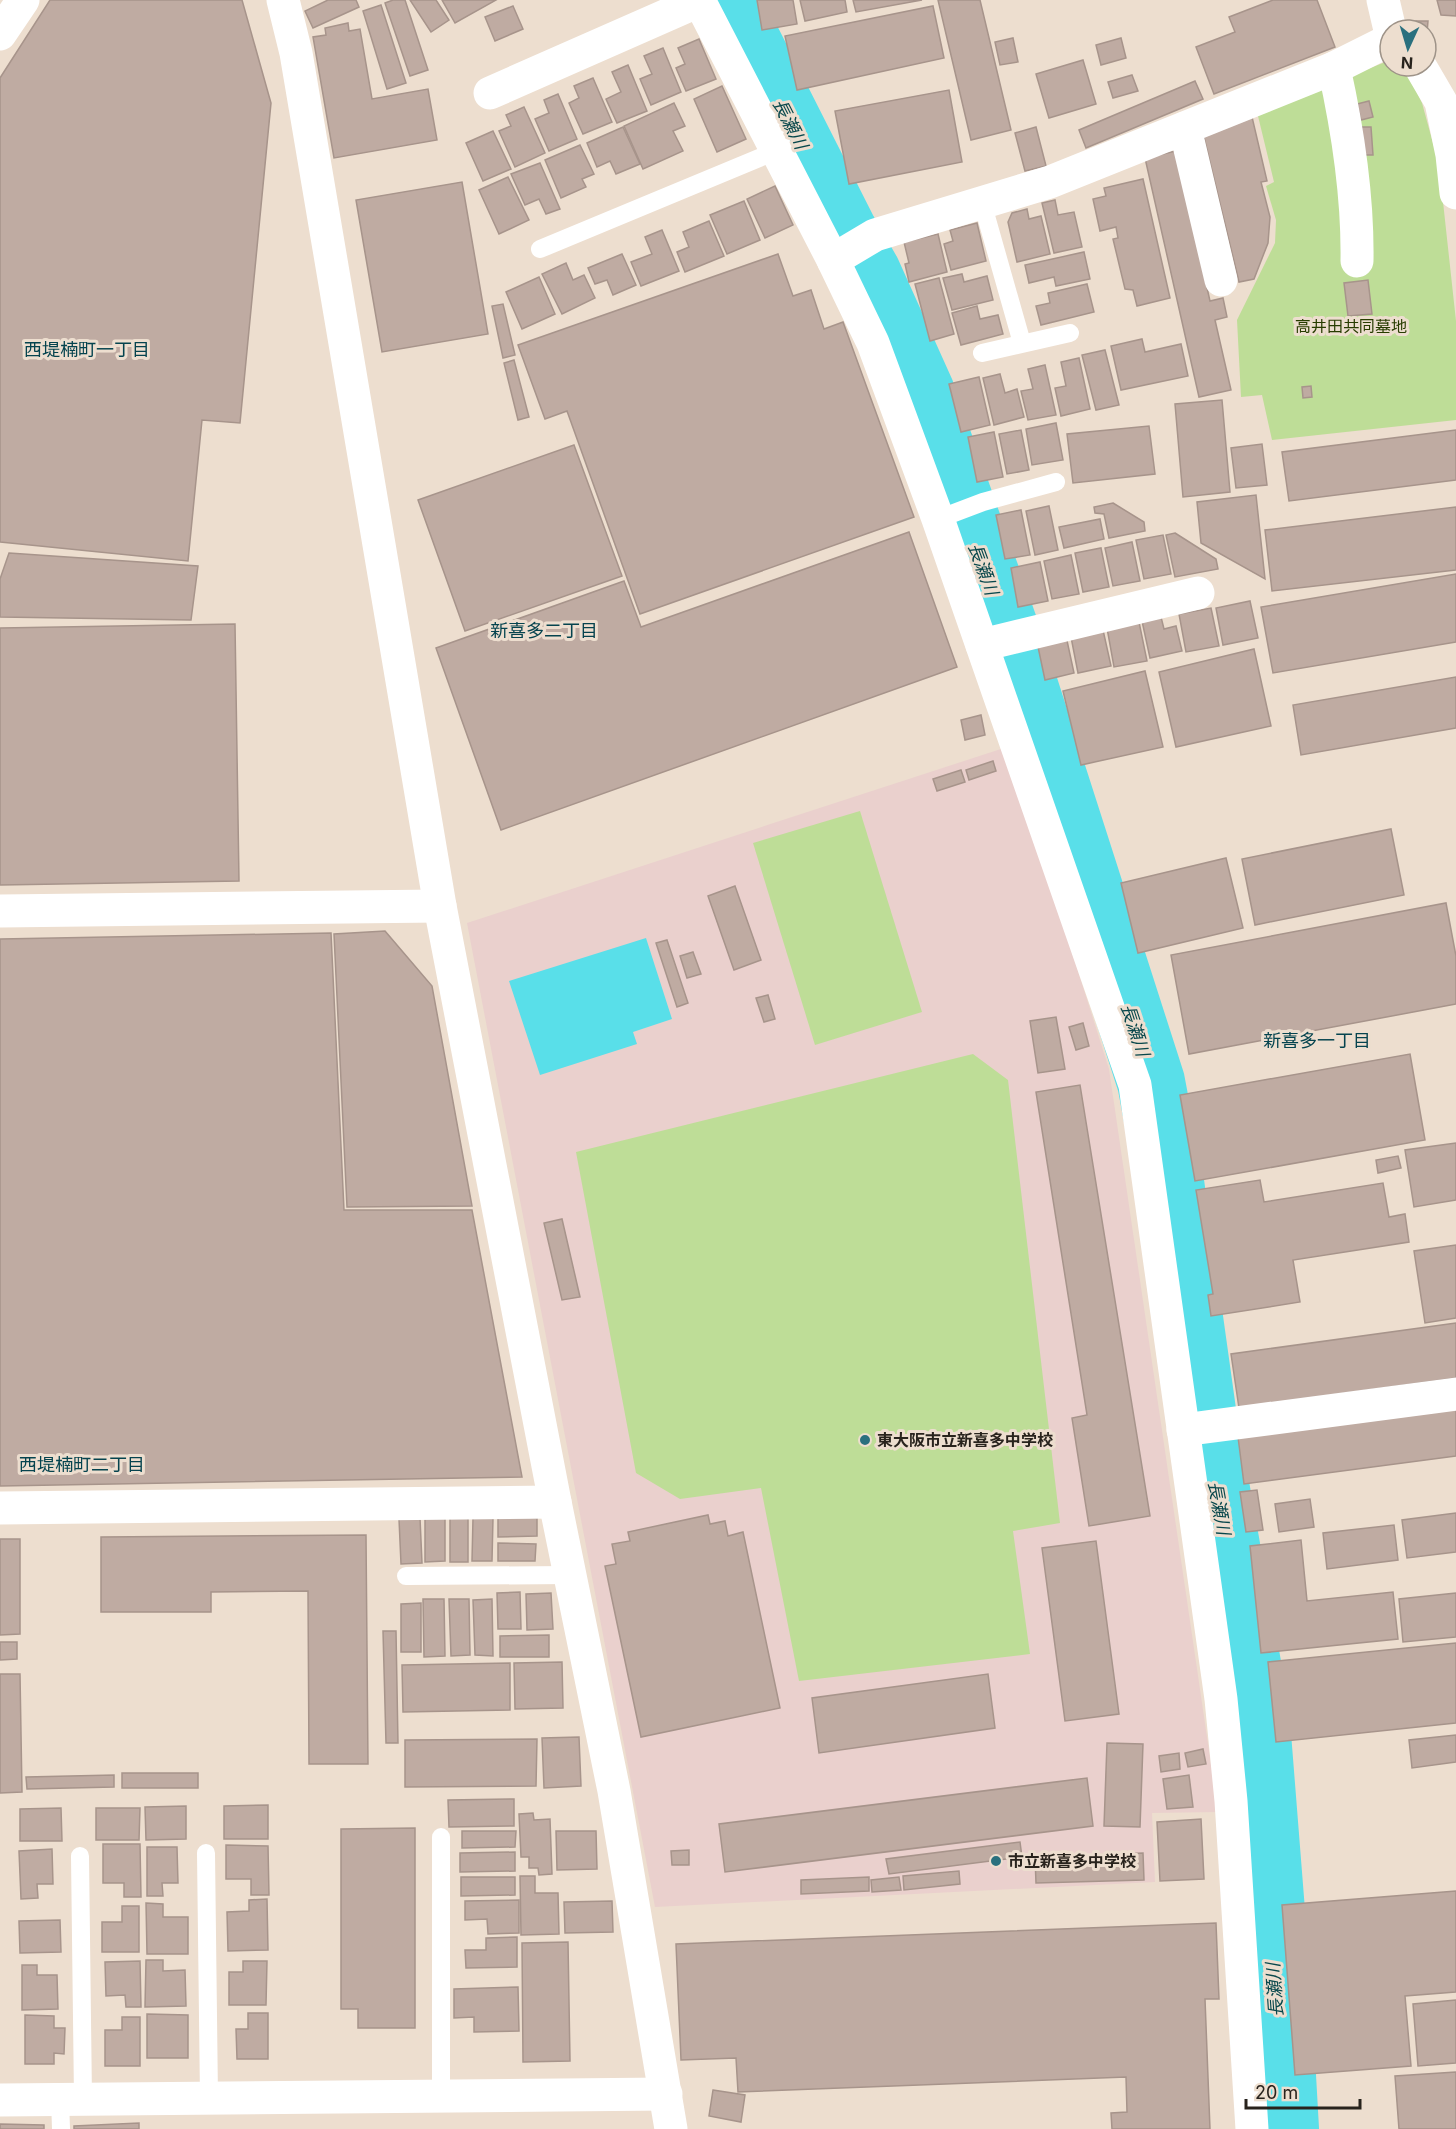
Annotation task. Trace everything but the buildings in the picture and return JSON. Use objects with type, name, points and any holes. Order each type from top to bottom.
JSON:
[{"type":"street","points":[[0,34],[23,0]]},
{"type":"street","points":[[490,93],[699,0],[776,151],[839,256],[873,343],[1003,640],[1135,1085],[1221,1699],[1231,1801],[1251,2129]]},
{"type":"street","points":[[1383,0],[1387,18]]},
{"type":"street","points":[[289,2],[440,906],[555,1502],[614,1791],[671,2129]]},
{"type":"street","points":[[839,256],[875,235],[1050,182],[1334,68],[1378,46]]},
{"type":"street","points":[[1334,68],[1345,117],[1351,162],[1358,229],[1357,261]]},
{"type":"street","points":[[1427,78],[1441,102],[1452,155],[1456,193]]},
{"type":"street","points":[[1185,128],[1221,280]]},
{"type":"street","points":[[1003,640],[1198,593]]},
{"type":"street","points":[[0,911],[440,906]]},
{"type":"street","points":[[1182,1430],[1456,1394]]},
{"type":"street","points":[[0,1508],[555,1502]]},
{"type":"street","points":[[0,2100],[68,2109],[209,2098],[666,2094]]},
{"type":"lane","points":[[540,249],[776,151]]},
{"type":"lane","points":[[982,202],[1022,343]]},
{"type":"lane","points":[[982,353],[1070,333]]},
{"type":"lane","points":[[947,516],[983,502],[1056,482]]},
{"type":"lane","points":[[406,1576],[570,1575]]},
{"type":"lane","points":[[441,1837],[441,2096]]},
{"type":"lane","points":[[206,1853],[209,2098]]},
{"type":"lane","points":[[68,2109],[80,1856]]},
{"type":"shaded area","name":"東大阪市立新喜多中学校","points":[[1007,747],[1109,1069],[1218,1812],[1152,1813],[1155,1882],[655,1907],[467,923]]},
{"type":"green space","name":"高井田共同墓地","points":[[1378,65],[1378,78],[1410,78],[1422,103],[1439,165],[1456,321],[1456,420],[1272,440],[1262,395],[1241,397],[1237,320],[1275,243],[1276,220],[1266,186],[1274,182],[1257,112]]},
{"type":"green space","points":[[860,811],[922,1012],[815,1045],[753,843]]},
{"type":"green space","points":[[973,1054],[1008,1080],[1060,1523],[1013,1531],[1030,1654],[799,1681],[761,1488],[680,1499],[636,1473],[576,1152]]},
{"type":"water","points":[[646,938],[672,1019],[633,1032],[637,1044],[540,1075],[509,981]]},
{"type":"waterway","name":"長瀬川","points":[[726,0],[844,233],[867,273],[921,393],[1014,655],[1151,1082],[1170,1182],[1202,1411],[1255,1709],[1277,1987],[1285,2129]]},
{"type":"place","name":"東大阪市立新喜多中学校","points":[[865,1440]]},
{"type":"place","name":"市立新喜多中学校","points":[[996,1861]]},
{"type":"district","name":"西堤楠町一丁目","points":[[87,350]]},
{"type":"district","name":"新喜多二丁目","points":[[544,631]]},
{"type":"district","name":"新喜多一丁目","points":[[1317,1041]]},
{"type":"district","name":"西堤楠町二丁目","points":[[82,1465]]}]
